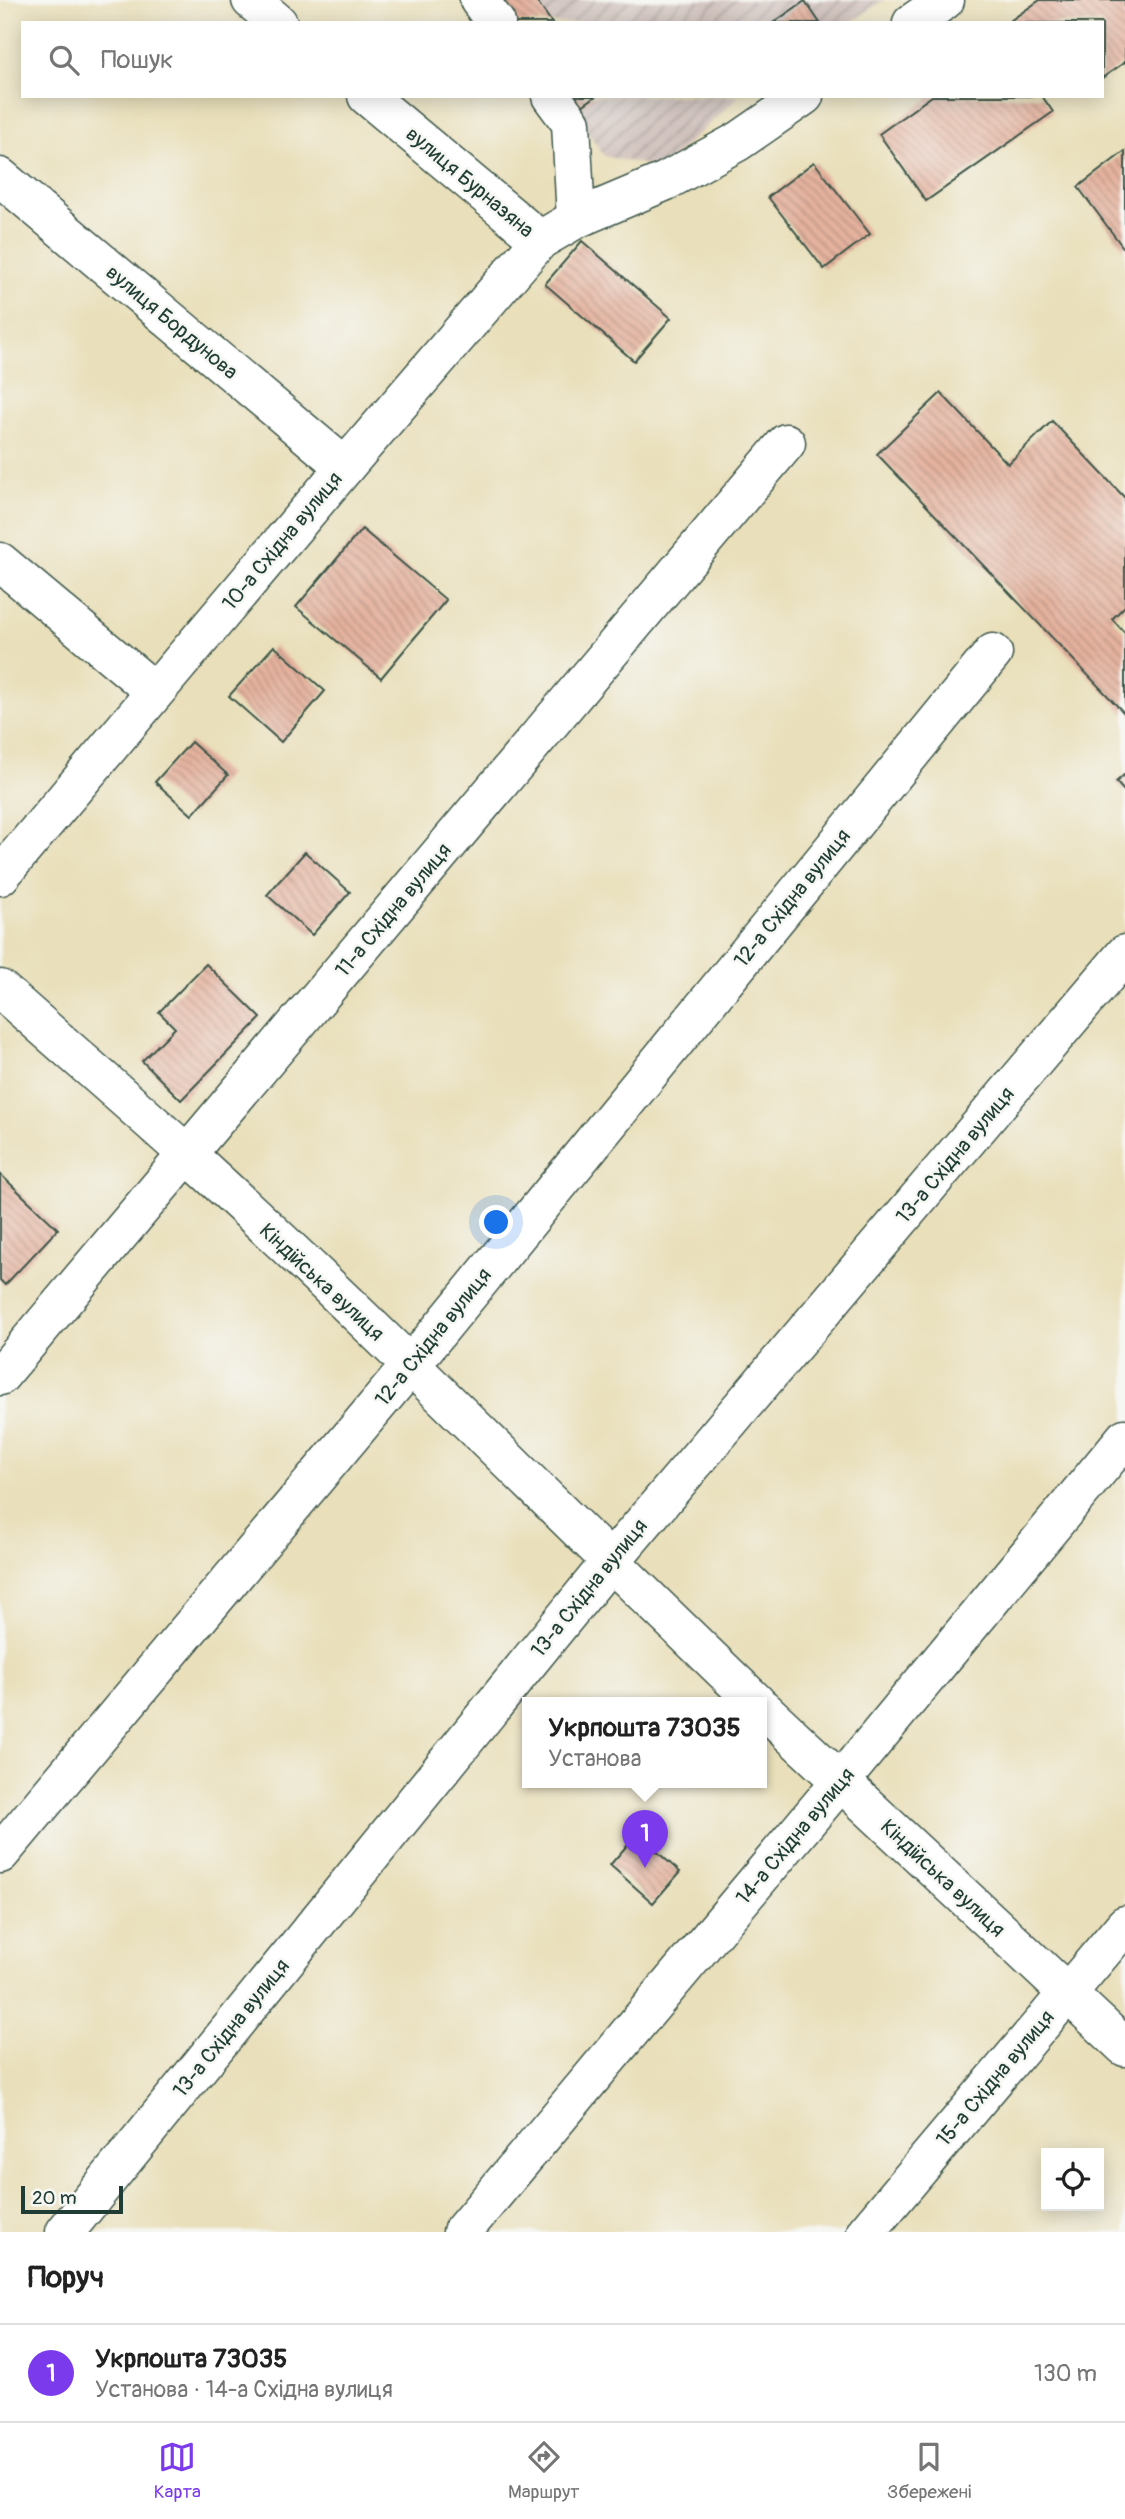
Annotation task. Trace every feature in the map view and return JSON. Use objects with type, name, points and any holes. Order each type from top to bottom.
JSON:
[{"type":"street","points":[[251,0],[276,21]]},
{"type":"street","points":[[479,0],[495,21]]},
{"type":"street","points":[[915,21],[945,0]]},
{"type":"street","name":"вулиця Бурназяна","points":[[369,98],[540,240]]},
{"type":"street","points":[[552,98],[571,123],[576,219]]},
{"type":"street","name":"10-а Східна вулиця","points":[[0,876],[154,691],[540,240],[576,219],[666,181],[739,141],[801,98]]},
{"type":"street","name":"вулиця Бордунова","points":[[0,177],[345,467]]},
{"type":"street","name":"11-а Східна вулиця","points":[[0,1376],[786,443]]},
{"type":"street","points":[[0,562],[154,691]]},
{"type":"street","name":"12-а Східна вулиця","points":[[0,1854],[410,1366],[993,653]]},
{"type":"street","name":"13-а Східна вулиця","points":[[65,2232],[610,1562],[1125,954]]},
{"type":"street","name":"Кіндійська вулиця","points":[[0,989],[188,1155],[751,1697]]},
{"type":"street","name":"14-а Східна вулиця","points":[[462,2232],[1125,1438]]},
{"type":"street","name":"Кіндійська вулиця","points":[[767,1713],[1125,2047]]},
{"type":"street","name":"15-а Східна вулиця","points":[[866,2232],[1125,1925]]},
{"type":"shaded area","points":[[498,0],[884,0],[852,21],[513,21]]},
{"type":"shaded area","points":[[565,98],[737,98],[661,168],[604,156]]},
{"type":"building","points":[[498,0],[536,0],[551,21],[513,21]]},
{"type":"building","points":[[1040,0],[1125,0],[1125,62],[1104,77],[1104,21],[1010,21]]},
{"type":"building","points":[[805,1],[819,21],[776,21]]},
{"type":"building","points":[[565,98],[593,98],[575,111]]},
{"type":"building","points":[[929,98],[1043,98],[1053,112],[926,201],[879,134]]},
{"type":"building","points":[[1125,151],[1125,250],[1078,187]]},
{"type":"building","points":[[814,162],[870,234],[824,269],[768,197]]},
{"type":"building","points":[[582,241],[671,318],[634,361],[545,284]]},
{"type":"building","points":[[941,393],[1008,464],[1052,421],[1125,498],[1125,606],[1112,619],[1125,633],[1125,714],[877,454]]},
{"type":"building","points":[[362,529],[446,600],[381,678],[296,607]]},
{"type":"building","points":[[274,646],[325,691],[281,742],[229,696]]},
{"type":"building","points":[[191,742],[228,775],[192,815],[155,782]]},
{"type":"building","points":[[1125,774],[1125,792],[1116,782]]},
{"type":"building","points":[[305,852],[350,892],[312,935],[267,895]]},
{"type":"building","points":[[206,964],[261,1018],[181,1100],[142,1061],[175,1028],[159,1012]]},
{"type":"building","points":[[0,1174],[58,1229],[5,1285],[0,1280]]},
{"type":"building","points":[[637,1834],[680,1872],[653,1903],[610,1865]]},
{"type":"place","name":"Укрпошта 73035","points":[[645,1868]]}]
